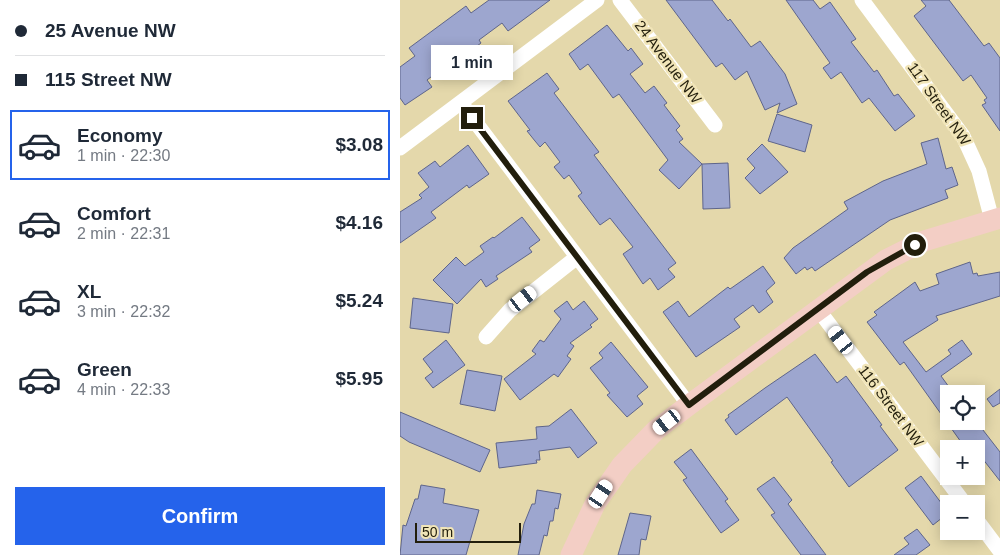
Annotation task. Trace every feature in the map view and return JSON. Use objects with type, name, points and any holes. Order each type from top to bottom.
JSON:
[{"type":"street","points":[[400,148],[597,0]]},
{"type":"street","name":"24 Avenue NW","points":[[620,0],[715,125]]},
{"type":"street","name":"117 Street NW","points":[[862,0],[960,130],[979,172],[996,219]]},
{"type":"street","points":[[461,102],[689,405]]},
{"type":"street","points":[[571,555],[595,504],[622,465],[650,436],[689,405],[867,272],[905,249],[996,219]]},
{"type":"street","points":[[486,337],[510,310],[577,257]]},
{"type":"street","name":"116 Street NW","points":[[817,308],[957,495]]},
{"type":"street","points":[[985,531],[1000,551]]},
{"type":"building","points":[[489,0],[550,0],[508,31],[502,23],[479,40],[481,43],[464,56],[462,53],[427,80],[432,87],[405,105],[400,98],[400,67],[415,56],[409,48],[466,6],[471,13]]},
{"type":"building","points":[[666,0],[712,0],[728,21],[730,19],[751,47],[760,41],[785,74],[797,104],[777,113],[780,103],[765,110],[747,71],[735,80],[722,63],[716,67]]},
{"type":"building","points":[[786,0],[813,0],[820,9],[830,2],[856,39],[851,42],[874,72],[877,70],[894,96],[898,94],[915,116],[895,131],[869,98],[862,103],[841,72],[831,79],[823,68],[830,63]]},
{"type":"building","points":[[921,0],[949,0],[984,46],[989,43],[1000,58],[1000,131],[982,105],[986,103],[984,100],[987,98],[971,75],[963,81],[914,16],[926,6]]},
{"type":"building","points":[[607,25],[628,51],[631,48],[643,64],[630,74],[645,93],[654,86],[667,103],[664,105],[680,126],[676,130],[683,139],[679,142],[702,164],[679,189],[659,170],[668,160],[619,94],[613,98],[588,64],[580,70],[569,54]]},
{"type":"building","points":[[547,73],[559,89],[554,93],[599,152],[594,155],[676,263],[668,269],[675,277],[658,290],[650,278],[643,284],[623,254],[633,247],[610,218],[600,225],[578,196],[582,193],[569,175],[564,179],[554,167],[560,162],[545,142],[540,147],[527,131],[530,130],[508,101]]},
{"type":"building","points":[[777,114],[812,125],[805,152],[768,141]]},
{"type":"building","points":[[938,138],[946,169],[952,167],[958,185],[945,190],[948,198],[890,220],[815,271],[812,267],[807,270],[805,267],[796,274],[784,258],[793,248],[848,209],[844,202],[883,181],[927,164],[921,143]]},
{"type":"building","points":[[762,144],[788,172],[760,194],[745,178],[755,168],[747,159]]},
{"type":"building","points":[[468,145],[489,174],[469,188],[467,185],[431,212],[436,218],[400,243],[400,212],[422,198],[419,195],[429,187],[418,173],[435,161],[440,167]]},
{"type":"building","points":[[728,163],[730,208],[703,209],[702,164]]},
{"type":"building","points":[[522,217],[540,240],[529,248],[532,252],[496,276],[498,279],[486,287],[481,279],[457,304],[433,280],[456,257],[465,266],[484,252],[480,246]]},
{"type":"building","points":[[970,262],[973,274],[977,273],[978,276],[1000,272],[1000,296],[936,316],[938,320],[903,342],[926,372],[951,354],[948,350],[962,340],[972,354],[941,376],[948,385],[940,385],[940,413],[904,362],[900,365],[867,322],[877,315],[874,312],[915,282],[920,291],[939,284],[936,274]]},
{"type":"building","points":[[763,266],[775,283],[766,291],[773,302],[759,313],[753,305],[734,319],[740,327],[696,357],[663,312],[678,301],[689,317],[728,287],[730,289]]},
{"type":"building","points":[[413,298],[453,304],[449,333],[410,328]]},
{"type":"building","points":[[567,301],[573,310],[584,301],[598,319],[590,325],[592,327],[570,343],[574,346],[567,356],[571,359],[558,377],[554,374],[520,400],[504,379],[536,354],[532,351],[540,340],[544,342],[561,319],[554,311]]},
{"type":"building","points":[[446,340],[465,365],[433,388],[425,378],[433,372],[423,359]]},
{"type":"building","points":[[611,342],[648,387],[637,396],[643,404],[627,417],[607,395],[610,393],[590,368],[603,358],[599,353]]},
{"type":"building","points":[[815,354],[837,383],[846,376],[898,450],[849,487],[831,462],[833,461],[787,397],[736,435],[725,420],[729,417],[728,415]]},
{"type":"building","points":[[467,370],[502,376],[495,411],[460,404]]},
{"type":"building","points":[[1000,389],[1000,403],[993,407],[987,399]]},
{"type":"building","points":[[571,409],[597,443],[578,458],[570,447],[539,451],[540,460],[536,460],[537,463],[499,468],[496,443],[537,439],[536,427],[549,426]]},
{"type":"building","points":[[400,412],[490,450],[480,472],[409,442],[400,436]]},
{"type":"building","points":[[952,430],[983,430],[1000,452],[1000,481],[985,462],[985,440],[960,440]]},
{"type":"building","points":[[691,449],[728,499],[725,501],[739,520],[721,533],[683,480],[687,478],[674,462]]},
{"type":"building","points":[[921,476],[940,501],[940,520],[933,525],[905,488]]},
{"type":"building","points":[[774,477],[792,500],[788,504],[826,555],[801,555],[771,515],[775,513],[757,489]]},
{"type":"building","points":[[421,485],[445,489],[443,503],[479,510],[466,555],[400,555],[403,525],[406,526],[415,499],[418,499]]},
{"type":"building","points":[[537,490],[561,494],[558,509],[555,508],[553,521],[550,521],[547,536],[544,535],[539,555],[518,555],[524,524],[532,504],[535,504]]},
{"type":"building","points":[[630,513],[651,516],[646,540],[641,539],[639,555],[618,555]]},
{"type":"building","points":[[917,529],[930,545],[916,555],[894,555],[909,544],[904,538]]},
{"type":"route","points":[[472,118],[689,405],[867,272],[915,245]]}]
